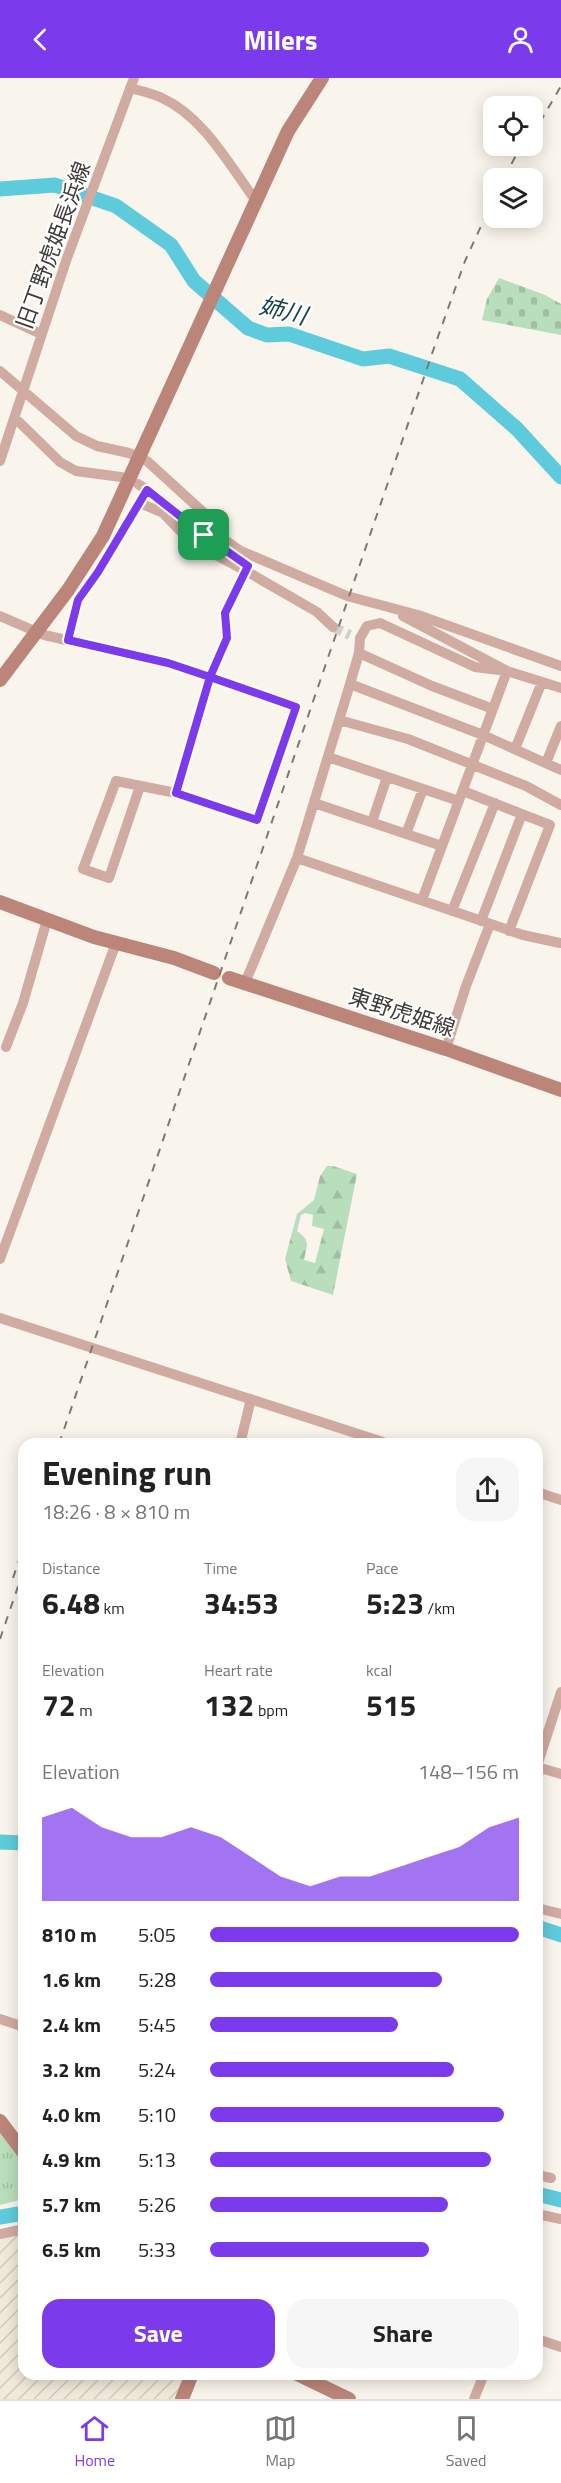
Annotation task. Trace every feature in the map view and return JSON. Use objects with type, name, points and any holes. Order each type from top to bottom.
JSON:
[{"type":"main road","points":[[0,680],[68,590],[103,536],[288,131],[322,78]]},
{"type":"main road","points":[[0,902],[47,920],[117,943],[174,958],[214,973]]},
{"type":"main road","name":"東野虎姫線","points":[[229,978],[446,1048],[561,1090]]},
{"type":"main road","points":[[0,2121],[18,2144]]},
{"type":"main road","points":[[182,2399],[190,2380]]},
{"type":"main road","points":[[322,2380],[350,2399]]},
{"type":"street","points":[[132,83],[187,114],[207,135],[254,205]]},
{"type":"street","name":"旧丁野虎姫長浜線","points":[[0,461],[41,334],[132,83]]},
{"type":"street","points":[[0,315],[41,334]]},
{"type":"street","points":[[0,371],[23,388],[76,436],[97,446],[141,454],[203,512],[225,540],[240,551],[347,596],[487,639],[561,666]]},
{"type":"street","points":[[15,418],[60,462],[76,471],[121,477]]},
{"type":"street","points":[[138,484],[248,566],[225,613],[227,638],[210,677],[176,793]]},
{"type":"street","points":[[68,640],[78,600],[98,572],[147,490]]},
{"type":"street","points":[[140,503],[163,513],[190,541],[317,612],[333,627]]},
{"type":"street","points":[[204,535],[215,528]]},
{"type":"street","points":[[389,608],[437,636],[507,671],[561,688]]},
{"type":"street","points":[[0,616],[37,632],[168,663],[296,707],[257,820],[176,793],[116,781],[84,869],[109,878],[140,786]]},
{"type":"street","points":[[245,983],[297,858],[359,653],[355,637],[367,626],[380,623],[475,667],[507,671]]},
{"type":"street","points":[[359,653],[432,686],[493,708]]},
{"type":"street","points":[[422,900],[507,671]]},
{"type":"street","points":[[516,749],[542,682]]},
{"type":"street","points":[[350,684],[483,735],[561,770]]},
{"type":"street","points":[[339,720],[408,739],[526,786],[561,804]]},
{"type":"street","points":[[546,763],[561,726]]},
{"type":"street","points":[[328,757],[423,789],[495,803],[550,825],[509,931]]},
{"type":"street","points":[[372,822],[387,777]]},
{"type":"street","points":[[406,834],[423,789]]},
{"type":"street","points":[[314,803],[442,846]]},
{"type":"street","points":[[452,911],[495,803]]},
{"type":"street","points":[[446,1048],[522,814]]},
{"type":"street","points":[[297,858],[509,931],[561,942]]},
{"type":"street","points":[[6,1047],[23,1003],[47,920]]},
{"type":"street","points":[[0,1259],[117,943]]},
{"type":"street","points":[[0,1318],[370,1438]]},
{"type":"street","points":[[241,1438],[251,1399]]},
{"type":"street","points":[[543,1494],[561,1500]]},
{"type":"street","points":[[543,1748],[561,1692]]},
{"type":"street","points":[[543,1768],[561,1774]]},
{"type":"street","points":[[543,1910],[561,1914]]},
{"type":"street","points":[[0,2019],[18,2024]]},
{"type":"street","points":[[543,2176],[551,2178]]},
{"type":"street","points":[[543,2215],[561,2219]]},
{"type":"street","points":[[0,2234],[18,2230]]},
{"type":"street","points":[[543,2341],[561,2348]]},
{"type":"street","points":[[474,2399],[482,2380]]},
{"type":"shaded area","points":[[18,2234],[18,2380],[189,2380],[181,2399],[0,2399],[0,2239]]},
{"type":"green space","points":[[499,278],[545,295],[561,304],[561,335],[482,320],[487,299]]},
{"type":"green space","points":[[327,1166],[357,1174],[333,1295],[291,1281],[285,1259],[297,1214],[314,1200],[320,1176]],"holes":[[[305,1213],[313,1215],[312,1226],[324,1229],[315,1263],[304,1260],[307,1243],[297,1231],[301,1215]]]},
{"type":"green space","points":[[0,2129],[18,2156],[18,2200],[0,2205]]},
{"type":"waterway","name":"姉川","points":[[0,189],[55,185],[116,206],[171,245],[194,281],[248,328],[267,335],[289,334],[363,359],[389,356],[460,379],[517,429],[561,477]]},
{"type":"waterway","points":[[0,1842],[18,1843]]},
{"type":"waterway","points":[[543,1929],[561,1935]]},
{"type":"waterway","points":[[543,2196],[561,2200]]},
{"type":"waterway","points":[[0,2217],[18,2214]]},
{"type":"tunnel","points":[[333,627],[350,635]]},
{"type":"railway","points":[[543,117],[561,86]]},
{"type":"railway","points":[[509,168],[516,156]]},
{"type":"railway","points":[[61,1438],[435,345],[465,261],[483,222]]},
{"type":"railway","points":[[13,1578],[18,1563]]},
{"type":"railway","points":[[0,1639],[18,1586]]},
{"type":"route","points":[[204,535],[147,490],[98,572],[78,600],[68,640],[168,663],[210,677],[176,793],[257,820],[296,707],[210,677],[227,638],[225,613],[248,566],[204,535]]}]
